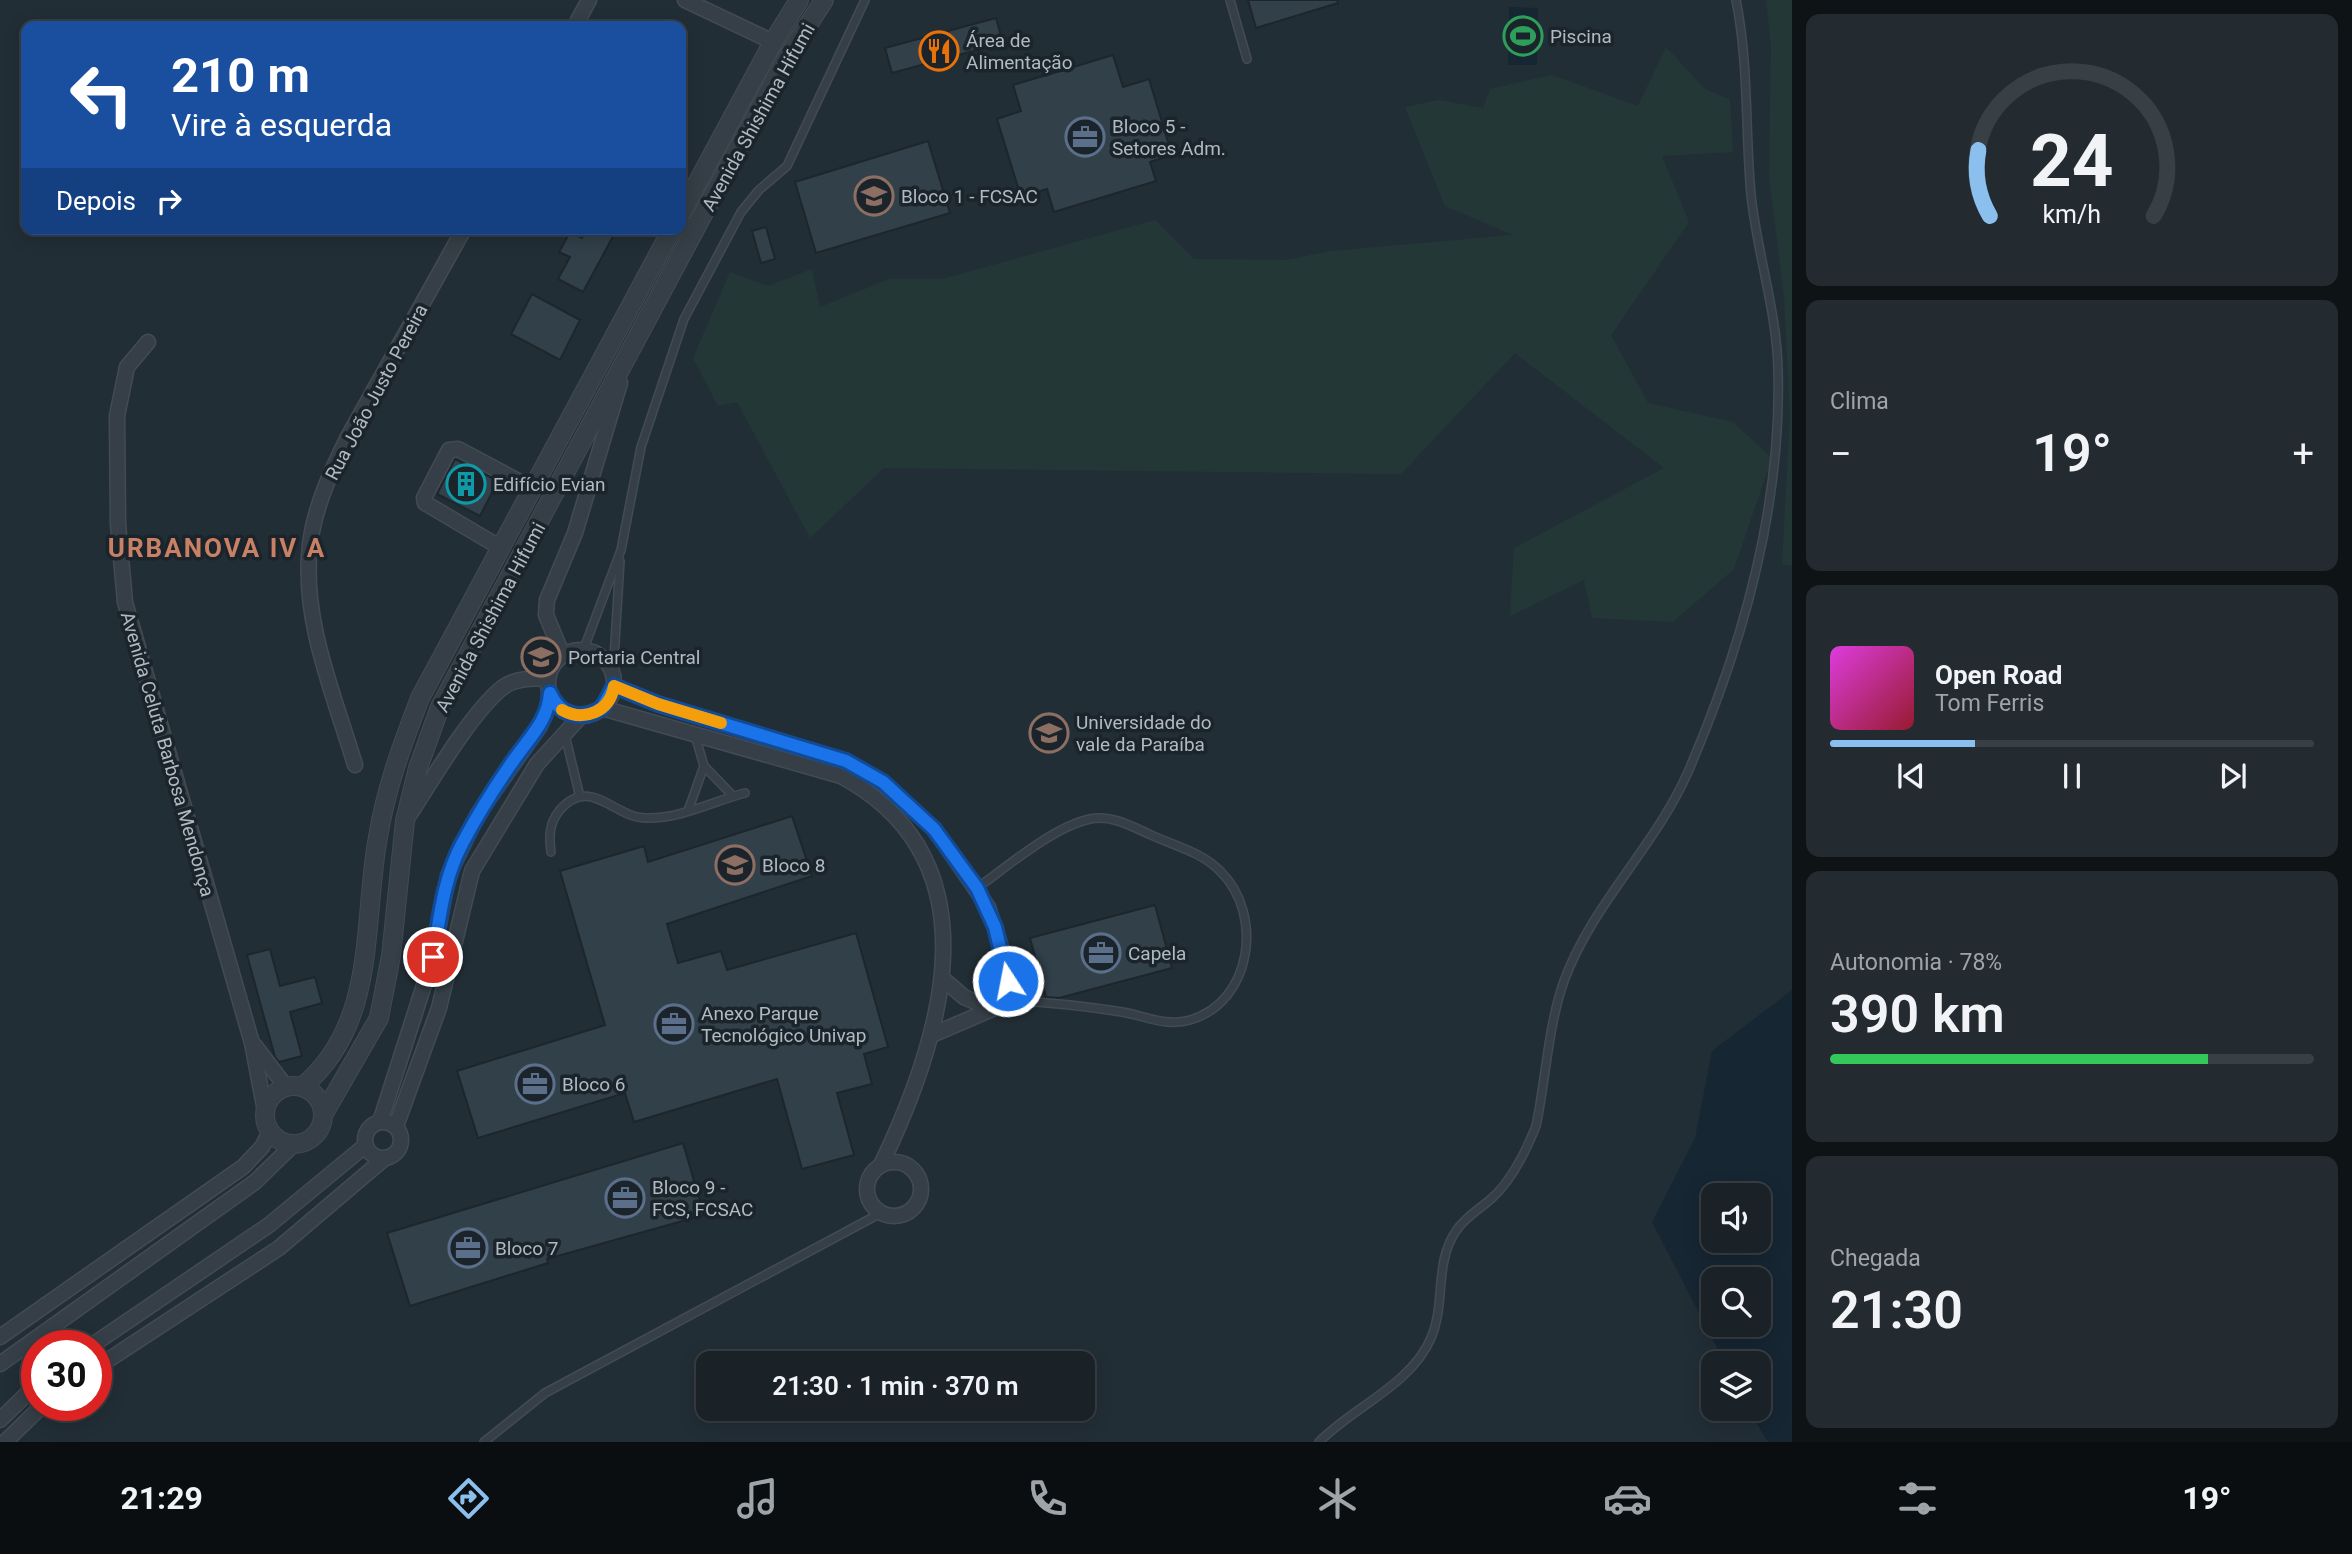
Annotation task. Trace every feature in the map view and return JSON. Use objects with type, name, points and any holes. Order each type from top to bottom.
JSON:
[{"type":"street","points":[[578,21],[589,0]]},
{"type":"street","points":[[685,0],[773,42]]},
{"type":"street","name":"Avenida Shishima Hifumi","points":[[686,204],[773,42],[799,0]]},
{"type":"street","name":"Avenida Shishima Hifumi","points":[[323,1115],[379,1018],[391,956],[405,821],[418,768],[440,707],[627,362],[786,59],[824,0]]},
{"type":"street","name":"Rua João Justo Pereira","points":[[355,765],[318,642],[310,606],[310,544],[314,522],[332,468],[461,235]]},
{"type":"street","name":"Avenida Shishima Hifumi","points":[[294,1087],[314,1076],[335,1050],[350,1023],[362,981],[377,840],[390,778],[420,698],[669,235]]},
{"type":"street","name":"Avenida Celuta Barbosa Mendonça","points":[[148,342],[127,367],[117,416],[117,524],[125,602],[134,644],[252,1042],[265,1111]]},
{"type":"street","points":[[562,656],[545,615],[547,600],[575,533],[595,458],[627,362]]},
{"type":"street","points":[[501,548],[425,503],[424,498],[449,450],[458,449],[533,489]]},
{"type":"street","points":[[385,1158],[373,1155],[366,1145],[367,1133],[380,1122],[433,957],[448,876],[478,814],[540,726],[549,706],[549,686],[555,663],[562,656],[583,651],[603,659],[613,680],[658,704],[846,761],[883,782],[934,829],[977,888],[995,927],[1011,1001],[932,1035]]},
{"type":"street","points":[[405,821],[459,742],[503,687],[521,679],[549,686],[561,710],[581,716]]},
{"type":"street","points":[[602,708],[613,680]]},
{"type":"street","points":[[420,698],[440,707]]},
{"type":"street","points":[[112,1358],[279,1248],[400,1148],[401,1136],[396,1126],[439,1008],[472,870],[509,805],[564,731],[581,716],[602,708],[841,776],[874,796],[906,827],[927,858],[939,896],[943,979],[932,1035],[896,1133],[881,1165],[870,1177],[867,1185],[870,1201],[881,1213],[900,1216],[916,1206],[920,1198],[920,1179],[908,1165],[896,1133]]},
{"type":"street","points":[[943,979],[964,998],[991,1009]]},
{"type":"street","name":"Avenida Celuta Barbosa Mendonça","points":[[252,1042],[294,1087]]},
{"type":"street","points":[[0,1337],[243,1167],[262,1147],[270,1132],[265,1111],[272,1096],[294,1087],[318,1098],[323,1115],[318,1132],[311,1138],[294,1144],[255,1182],[0,1364]]},
{"type":"street","points":[[380,1122],[396,1126]]},
{"type":"street","points":[[270,1132],[285,1142],[294,1144]]},
{"type":"street","points":[[112,1332],[269,1225],[366,1145]]},
{"type":"street","points":[[881,1165],[899,1162],[908,1165]]},
{"type":"street","points":[[0,1420],[21,1400]]},
{"type":"street","points":[[5,1442],[27,1421]]},
{"type":"lane","points":[[613,680],[621,550],[641,447],[684,319],[741,212],[759,190],[787,166],[865,0]]},
{"type":"lane","points":[[1230,0],[1247,59]]},
{"type":"lane","points":[[1319,1442],[1403,1374],[1419,1358],[1431,1339],[1439,1316],[1442,1261],[1448,1244],[1458,1228],[1504,1184],[1529,1144],[1536,1126],[1564,981],[1595,919],[1675,799],[1700,744],[1746,606],[1770,507],[1777,438],[1779,369],[1753,210],[1746,65],[1736,0]]},
{"type":"lane","points":[[583,651],[621,550]]},
{"type":"lane","points":[[564,731],[580,797]]},
{"type":"lane","points":[[695,733],[704,766],[733,796]]},
{"type":"lane","points":[[688,810],[704,766]]},
{"type":"lane","points":[[551,852],[549,839],[556,815],[566,804],[580,797],[600,798],[643,818],[688,810],[746,793]]},
{"type":"lane","points":[[977,888],[1059,833],[1090,819],[1106,819],[1124,823],[1208,861],[1231,885],[1247,920],[1244,962],[1238,979],[1227,996],[1204,1015],[1168,1023],[1124,1012],[1011,1001]]},
{"type":"lane","points":[[484,1442],[545,1393],[881,1213]]},
{"type":"shaded area","points":[[1766,0],[1792,0],[1792,566],[1782,564],[1790,416],[1784,296],[1769,177],[1771,45]]},
{"type":"shaded area","points":[[1666,47],[1705,89],[1730,100],[1733,152],[1662,156],[1689,222],[1611,335],[1648,403],[1733,422],[1772,458],[1734,569],[1673,622],[1592,618],[1584,580],[1510,616],[1514,548],[1664,468],[1515,353],[1401,474],[884,468],[810,538],[737,402],[718,406],[693,358],[730,272],[768,286],[812,269],[820,307],[889,279],[942,279],[1155,220],[1194,259],[1286,260],[1331,251],[1513,235],[1445,206],[1405,107],[1439,100],[1483,108],[1490,89],[1552,75],[1638,106]]},
{"type":"water","name":"Piscina","points":[[1509,7],[1538,8],[1537,65],[1508,65]]},
{"type":"water","points":[[1792,990],[1792,1442],[1768,1442],[1755,1421],[1771,1421],[1771,1351],[1719,1351],[1712,1337],[1771,1337],[1771,1267],[1701,1267],[1701,1317],[1652,1222],[1695,1138],[1712,1051]]},
{"type":"building","points":[[1248,0],[1337,0],[1338,3],[1256,28]]},
{"type":"building","name":"Área de Alimentação","points":[[996,18],[1003,43],[892,73],[885,48]]},
{"type":"building","name":"Bloco 5 - Setores Adm.","points":[[1113,55],[1123,87],[1149,79],[1172,155],[1150,162],[1156,181],[1054,212],[1047,189],[1021,197],[997,119],[1021,111],[1013,85]]},
{"type":"building","name":"Bloco 1 - FCSAC","points":[[928,141],[950,213],[816,253],[795,182]]},
{"type":"building","points":[[766,227],[775,259],[761,263],[752,231]]},
{"type":"building","points":[[568,235],[582,238],[584,235],[614,235],[583,292],[558,279],[570,257],[559,252]]},
{"type":"building","points":[[532,294],[580,320],[560,360],[511,334]]},
{"type":"building","name":"Edifício Evian","points":[[455,459],[498,481],[480,516],[437,494]]},
{"type":"building","points":[[792,816],[812,876],[667,924],[678,963],[721,951],[727,970],[856,933],[888,1047],[864,1054],[872,1084],[837,1093],[854,1155],[802,1169],[777,1079],[634,1122],[625,1093],[478,1138],[457,1071],[605,1025],[560,871],[644,846],[648,862]]},
{"type":"building","name":"Capela","points":[[1155,905],[1172,968],[1059,998],[1046,997],[1030,938]]},
{"type":"building","points":[[270,949],[280,986],[315,977],[322,1003],[290,1012],[302,1056],[279,1062],[275,1057],[247,955]]},
{"type":"building","points":[[683,1143],[704,1215],[547,1259],[548,1263],[410,1306],[387,1233]]},
{"type":"slow traffic","points":[[562,710],[581,716],[594,713],[609,700],[614,686],[658,704],[721,723]]},
{"type":"place","name":"Piscina","points":[[1523,36]]},
{"type":"place","name":"Área de Alimentação","points":[[939,51]]},
{"type":"place","name":"Bloco 5 - Setores Adm.","points":[[1085,137]]},
{"type":"place","name":"Bloco 1 - FCSAC","points":[[874,196]]},
{"type":"place","name":"Edifício Evian","points":[[466,484]]},
{"type":"place","name":"Portaria Central","points":[[541,657]]},
{"type":"place","name":"Universidade do vale da Paraíba","points":[[1049,733]]},
{"type":"place","name":"Bloco 8","points":[[735,865]]},
{"type":"place","name":"Capela","points":[[1101,953]]},
{"type":"place","name":"Anexo Parque Tecnológico Univap","points":[[674,1024]]},
{"type":"place","name":"Bloco 6","points":[[535,1084]]},
{"type":"place","name":"Bloco 9 - FCS, FCSAC","points":[[625,1198]]},
{"type":"place","name":"Bloco 7","points":[[468,1248]]},
{"type":"district","name":"URBANOVA IV A","points":[[217,548]]},
{"type":"route","points":[[433,957],[442,896],[461,846],[478,814],[540,726],[549,706],[550,693],[561,710],[581,716],[602,708],[609,700],[614,686],[658,704],[846,761],[883,782],[934,829],[977,888],[988,906],[995,927],[1008,981]]}]
